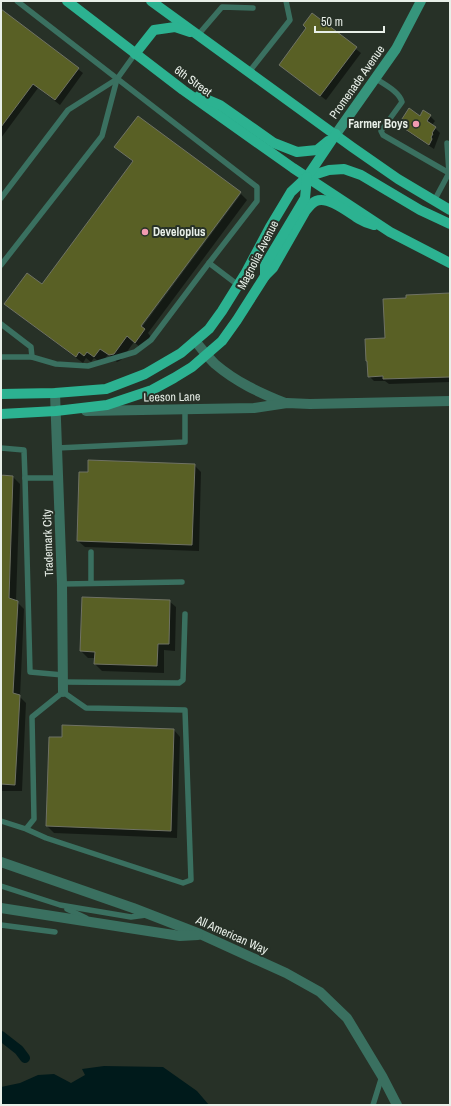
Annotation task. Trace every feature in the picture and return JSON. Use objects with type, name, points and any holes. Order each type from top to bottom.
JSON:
[{"type":"main road","name":"6th Street","points":[[67,1],[183,90],[308,177]]},
{"type":"main road","name":"Promenade Avenue","points":[[336,134],[396,49],[421,1]]},
{"type":"main road","points":[[155,2],[317,123],[336,134],[348,145],[398,179],[450,210]]},
{"type":"main road","points":[[135,54],[154,30],[175,28],[198,35]]},
{"type":"main road","points":[[183,90],[220,105],[274,143],[296,152],[317,150],[336,134]]},
{"type":"main road","name":"Magnolia Avenue","points":[[1,394],[55,393],[106,388],[139,376],[165,364],[181,353],[209,329],[238,285],[291,192],[308,177],[336,134]]},
{"type":"main road","points":[[308,177],[329,170],[344,169],[362,175],[420,210],[450,224]]},
{"type":"main road","points":[[308,177],[390,232]]},
{"type":"main road","name":"Magnolia Avenue","points":[[1,414],[56,412],[107,405],[152,390],[192,367],[222,341],[265,276],[265,265],[304,198],[308,177]]},
{"type":"main road","points":[[265,276],[273,268],[310,205],[316,201],[323,200],[331,202],[361,220],[390,232],[450,263]]},
{"type":"street","name":"Leeson Lane","points":[[195,341],[214,363],[229,375],[245,385],[287,403]]},
{"type":"street","name":"Trademark City","points":[[55,393],[62,584],[63,683]]},
{"type":"street","name":"Leeson Lane","points":[[56,412],[254,408],[287,403],[310,404],[450,401]]},
{"type":"street","name":"All American Way","points":[[1,862],[149,914],[200,934],[286,973],[320,992],[347,1018],[382,1076],[397,1105]]},
{"type":"street","points":[[1,908],[180,936],[200,934]]},
{"type":"lane","points":[[1,357],[32,357],[56,364],[88,366],[135,352],[151,340],[257,201],[257,187],[17,1]]},
{"type":"lane","points":[[249,72],[290,20],[286,1]]},
{"type":"lane","points":[[198,35],[222,7],[253,8]]},
{"type":"lane","points":[[1,265],[102,136],[117,79],[135,54]]},
{"type":"lane","points":[[375,78],[398,95],[402,102],[382,129],[381,133],[449,173]]},
{"type":"lane","points":[[1,198],[68,110],[117,79]]},
{"type":"lane","points":[[434,201],[449,173],[447,143]]},
{"type":"lane","points":[[209,263],[238,285]]},
{"type":"lane","points":[[1,324],[31,346],[32,357]]},
{"type":"lane","points":[[57,448],[185,442],[185,410]]},
{"type":"lane","points":[[1,448],[24,450],[30,672],[63,683],[179,683],[183,680],[185,614]]},
{"type":"lane","points":[[25,478],[58,478]]},
{"type":"lane","points":[[91,552],[92,583]]},
{"type":"lane","points":[[62,584],[182,582]]},
{"type":"lane","points":[[1,821],[26,829],[46,838],[183,883],[192,880],[185,710],[86,708],[63,683]]},
{"type":"lane","points":[[26,829],[34,819],[32,717],[63,683]]},
{"type":"lane","points":[[1,886],[60,905],[131,917],[149,914]]},
{"type":"lane","points":[[60,905],[94,922]]},
{"type":"lane","points":[[1,925],[55,932]]},
{"type":"lane","points":[[373,1105],[382,1076]]},
{"type":"water","points":[[104,1066],[163,1067],[197,1091],[209,1105],[1,1105],[1,1087],[20,1083],[38,1075],[54,1074],[71,1083],[85,1075],[82,1069]]},
{"type":"building","points":[[1,9],[79,68],[55,100],[33,84],[1,127]]},
{"type":"building","points":[[312,13],[357,47],[320,96],[279,65],[306,28],[303,25]]},
{"type":"building","name":"Farmer Boys","points":[[409,108],[420,116],[423,110],[431,115],[427,121],[436,127],[432,133],[432,139],[429,145],[402,127],[400,122]]},
{"type":"building","name":"Developlus","points":[[138,116],[241,192],[141,326],[145,329],[135,343],[127,336],[114,354],[109,355],[100,349],[94,357],[87,352],[84,356],[79,352],[76,357],[4,304],[27,273],[42,284],[133,161],[114,147]]},
{"type":"building","points":[[450,293],[450,377],[383,379],[383,376],[368,377],[365,339],[385,338],[383,299],[406,298],[406,295]]},
{"type":"building","points":[[88,460],[195,464],[192,545],[77,541],[79,472],[88,472]]},
{"type":"building","points":[[1,475],[13,476],[9,598],[18,601],[13,693],[20,695],[15,785],[1,784]]},
{"type":"building","points":[[82,597],[170,600],[169,644],[158,644],[157,666],[94,664],[95,652],[80,651]]},
{"type":"building","points":[[62,725],[174,729],[171,831],[46,826],[49,737],[62,737]]},
{"type":"waterway","points":[[1,1036],[19,1050],[25,1058]]},
{"type":"place","name":"Farmer Boys","points":[[416,124]]},
{"type":"place","name":"Developlus","points":[[145,232]]}]
